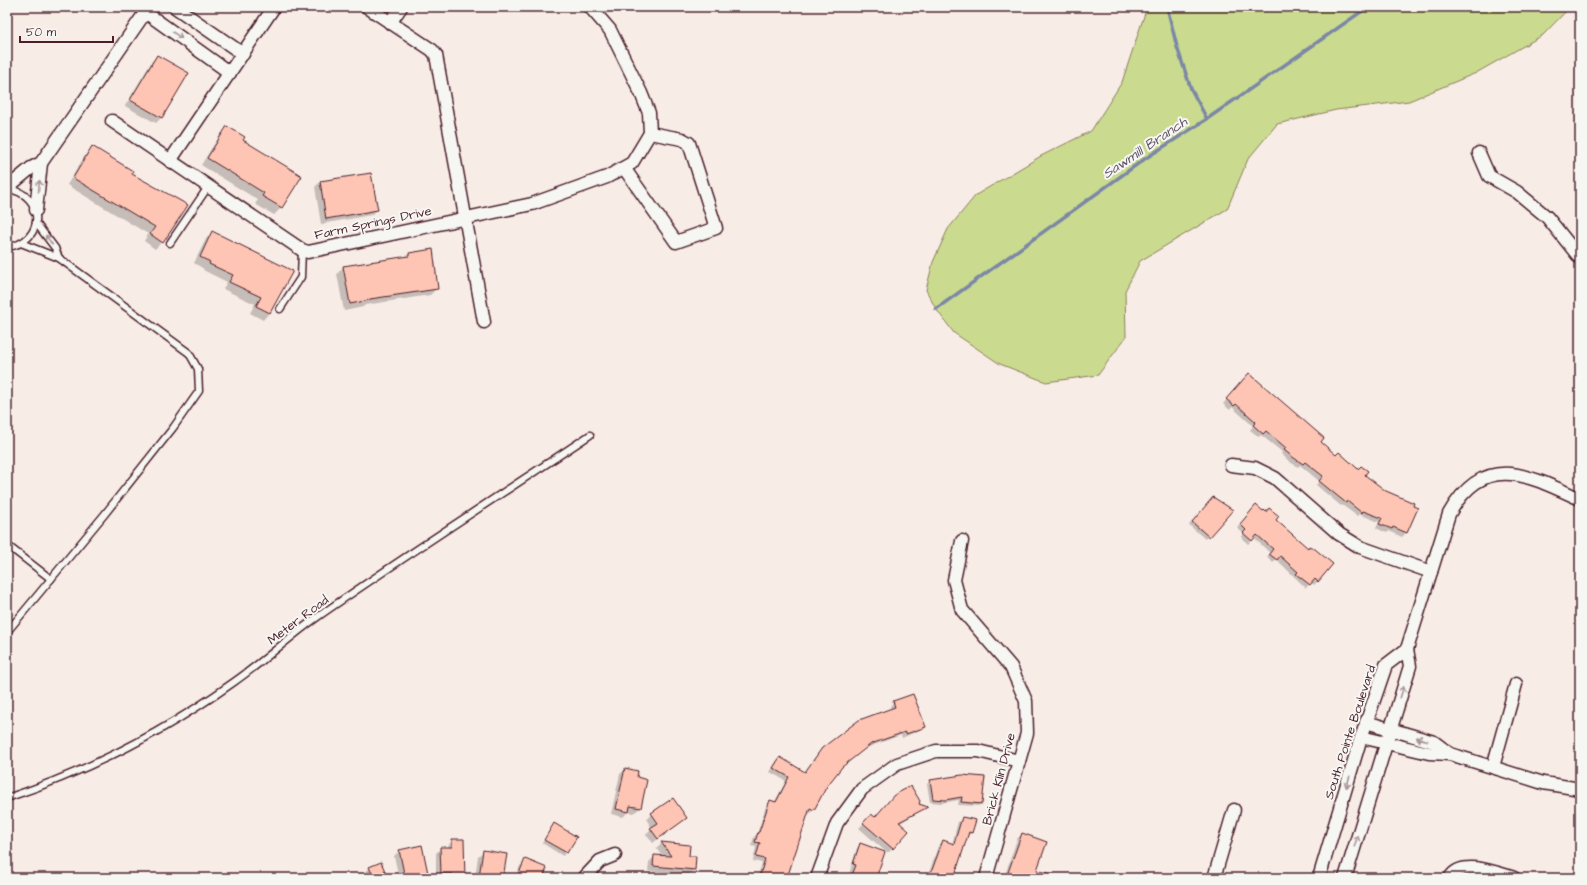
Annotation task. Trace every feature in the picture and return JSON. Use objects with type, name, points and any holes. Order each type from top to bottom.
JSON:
[{"type":"street","points":[[175,7],[242,54]]},
{"type":"street","points":[[170,161],[274,7]]},
{"type":"street","points":[[367,7],[432,50],[436,55],[484,322]]},
{"type":"street","points":[[390,23],[401,7]]},
{"type":"street","points":[[590,7],[610,30],[641,93],[649,113],[650,133],[682,139],[689,143],[716,228],[676,242],[624,168]]},
{"type":"street","points":[[36,210],[41,163],[147,10],[230,72]]},
{"type":"street","name":"Farm Springs Drive","points":[[112,121],[302,250],[308,252],[532,204],[607,177],[624,168],[632,163],[650,133]]},
{"type":"street","points":[[1479,153],[1490,176],[1517,192],[1547,217],[1580,258]]},
{"type":"street","points":[[7,188],[31,168],[41,163]]},
{"type":"street","points":[[1231,465],[1255,468],[1275,478],[1339,534],[1360,547],[1431,572]]},
{"type":"street","points":[[1345,878],[1410,666],[1407,649],[1450,514],[1458,498],[1473,484],[1487,476],[1502,473],[1520,475],[1540,480],[1580,499]]},
{"type":"street","name":"Brick Klin Drive","points":[[962,541],[954,580],[962,610],[1011,667],[1026,701],[1027,733],[986,878]]},
{"type":"street","name":"South Pointe Boulevard","points":[[1319,878],[1361,737],[1386,665],[1407,649]]},
{"type":"street","points":[[1493,767],[1516,684]]},
{"type":"street","points":[[1366,722],[1434,742],[1450,754]]},
{"type":"street","points":[[1361,737],[1429,753],[1450,754],[1543,783],[1580,789]]},
{"type":"street","points":[[817,878],[837,823],[862,789],[897,764],[936,751],[978,752],[1019,761]]},
{"type":"street","points":[[1214,878],[1234,810]]},
{"type":"street","points":[[584,878],[600,861],[615,855]]},
{"type":"street","points":[[1450,878],[1463,868],[1477,868],[1514,878]]},
{"type":"lane","points":[[170,243],[208,187]]},
{"type":"lane","points":[[7,188],[24,194],[31,201],[36,210],[36,223],[28,238],[21,243],[7,246]]},
{"type":"lane","points":[[36,223],[55,248],[59,258]]},
{"type":"lane","points":[[7,632],[168,435],[199,391],[198,369],[189,353],[59,258],[21,243]]},
{"type":"lane","points":[[280,309],[300,277],[302,250]]},
{"type":"lane","name":"Meter Road","points":[[7,798],[42,787],[104,760],[178,719],[236,681],[296,632],[386,570],[590,435]]},
{"type":"lane","points":[[7,545],[51,579]]},
{"type":"green space","points":[[1147,7],[1570,7],[1543,35],[1476,73],[1409,101],[1336,110],[1277,124],[1248,159],[1227,209],[1140,261],[1125,291],[1126,337],[1098,375],[1046,382],[1000,364],[954,333],[936,309],[926,290],[933,262],[948,229],[976,195],[1041,156],[1091,131],[1122,82]]},
{"type":"building","points":[[157,55],[189,73],[162,118],[130,100]]},
{"type":"building","points":[[227,126],[245,137],[243,140],[302,176],[282,208],[262,196],[264,193],[207,158]]},
{"type":"building","points":[[92,146],[133,171],[132,174],[188,205],[163,243],[150,234],[155,227],[73,178]]},
{"type":"building","points":[[371,173],[378,210],[326,219],[320,181]]},
{"type":"building","points":[[212,231],[293,271],[270,313],[256,306],[261,297],[229,282],[233,275],[209,264],[210,262],[200,257]]},
{"type":"building","points":[[433,249],[438,289],[370,299],[350,304],[343,266],[409,256],[409,253]]},
{"type":"building","points":[[1249,373],[1324,438],[1321,442],[1336,455],[1339,452],[1358,469],[1361,466],[1368,471],[1365,475],[1386,491],[1414,503],[1413,506],[1418,508],[1407,533],[1393,527],[1392,529],[1379,524],[1382,518],[1363,511],[1362,513],[1347,501],[1346,503],[1319,481],[1323,476],[1305,462],[1303,464],[1294,458],[1284,450],[1286,448],[1266,431],[1263,434],[1253,425],[1256,422],[1236,404],[1234,406],[1226,399]]},
{"type":"building","points":[[1213,497],[1233,510],[1209,537],[1192,522]]},
{"type":"building","points":[[1256,505],[1266,512],[1269,508],[1279,516],[1276,520],[1308,548],[1309,546],[1315,549],[1333,564],[1318,582],[1315,579],[1310,585],[1296,574],[1298,572],[1280,556],[1277,560],[1269,554],[1273,549],[1257,535],[1252,541],[1243,533],[1246,530],[1240,524]]},
{"type":"building","points":[[913,694],[926,727],[906,734],[905,732],[871,744],[842,767],[827,786],[814,810],[810,808],[787,878],[759,878],[765,859],[756,857],[760,843],[755,842],[770,800],[776,802],[789,777],[773,768],[780,757],[805,772],[822,748],[859,720],[895,707],[893,701]]},
{"type":"building","points":[[625,768],[638,771],[637,777],[647,780],[641,808],[630,806],[629,812],[616,809]]},
{"type":"building","points":[[962,775],[985,777],[982,804],[961,802],[962,797],[945,800],[933,799],[930,780]]},
{"type":"building","points":[[911,786],[920,801],[919,804],[928,807],[899,822],[909,831],[893,849],[863,823],[871,814],[875,817],[894,795]]},
{"type":"building","points":[[673,798],[687,818],[658,839],[650,828],[658,823],[651,813]]},
{"type":"building","points":[[962,817],[976,820],[972,833],[969,832],[954,878],[929,878],[943,840],[954,844]]},
{"type":"building","points":[[554,823],[577,837],[567,853],[544,840]]},
{"type":"building","points":[[1022,833],[1047,842],[1037,870],[1055,875],[1055,878],[1006,878]]},
{"type":"building","points":[[452,839],[464,839],[465,878],[452,878],[452,874],[441,874],[440,847],[452,847]]},
{"type":"building","points":[[661,842],[690,845],[689,856],[696,856],[695,870],[653,866],[654,855],[671,856]]},
{"type":"building","points":[[860,843],[885,852],[876,878],[851,878],[856,865],[853,864]]},
{"type":"building","points":[[422,845],[429,878],[405,878],[399,850]]},
{"type":"building","points":[[483,850],[507,854],[503,878],[479,877]]},
{"type":"building","points":[[525,859],[547,868],[543,878],[517,878]]},
{"type":"building","points":[[381,862],[388,878],[374,878],[369,867]]},
{"type":"waterway","points":[[1167,7],[1177,47],[1191,89],[1207,119]]},
{"type":"waterway","name":"Sawmill Branch","points":[[936,309],[1146,158],[1207,119],[1368,7]]}]
